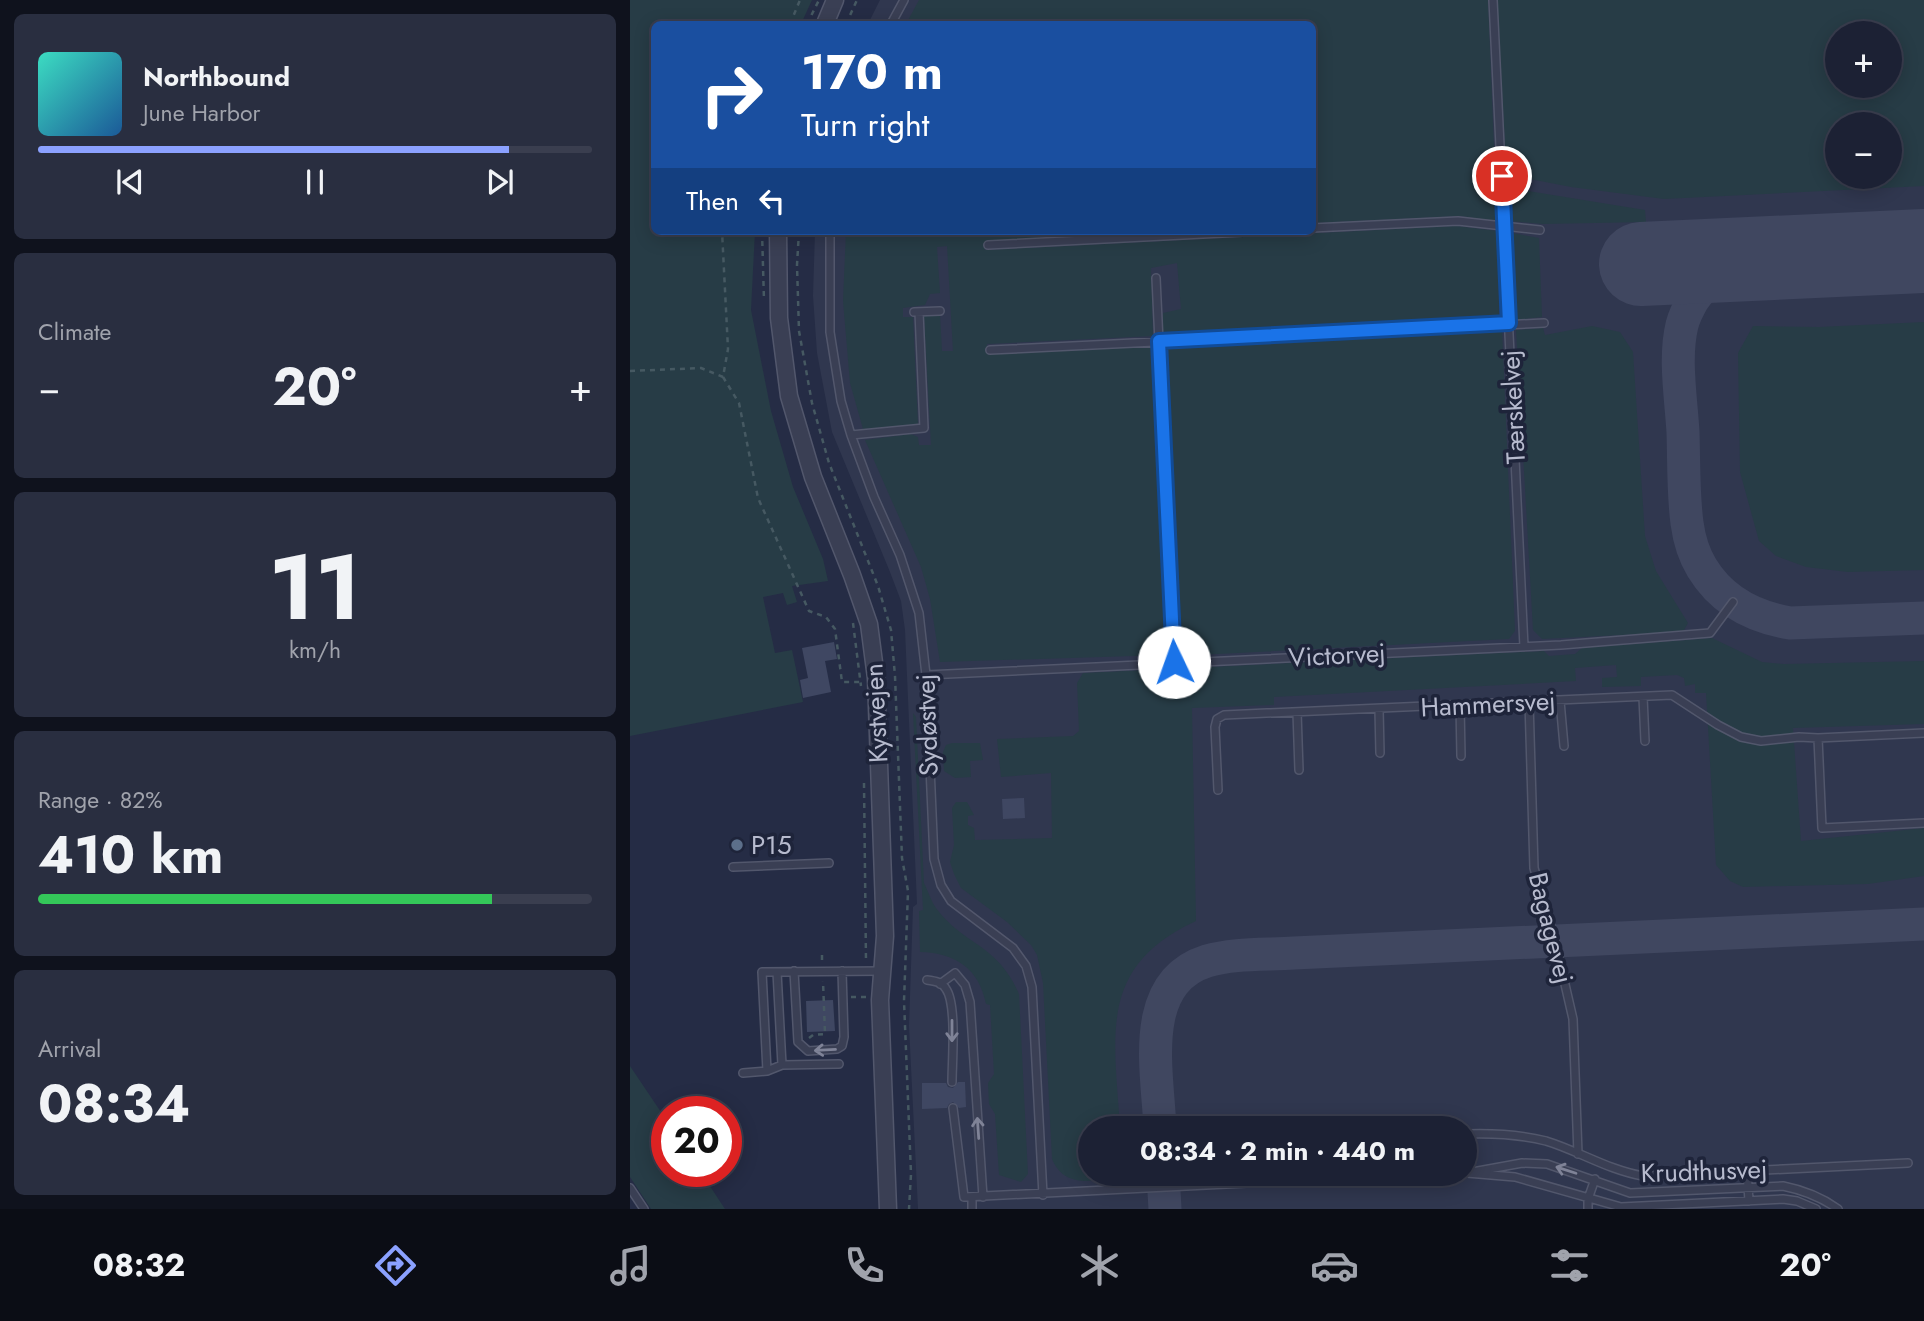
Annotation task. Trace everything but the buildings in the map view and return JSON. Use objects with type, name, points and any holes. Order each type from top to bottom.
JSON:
[{"type":"street","points":[[826,21],[835,0]]},
{"type":"street","name":"Kystvejen","points":[[778,235],[779,318],[789,396],[813,477],[869,624],[869,682],[885,936],[874,971],[880,1000],[888,1209]]},
{"type":"lane","points":[[893,21],[904,0]]},
{"type":"lane","name":"Tærskelvej","points":[[1493,0],[1524,647]]},
{"type":"lane","points":[[1316,229],[1458,221],[1540,230]]},
{"type":"lane","name":"Sydøstvej","points":[[830,235],[830,332],[841,401],[851,435],[912,585],[919,613],[926,675],[934,859],[941,885],[951,901],[1013,948],[1026,966],[1032,988],[1043,1195]]},
{"type":"lane","points":[[988,245],[1184,235]]},
{"type":"lane","points":[[1156,278],[1174,662]]},
{"type":"lane","points":[[851,435],[924,428],[917,312],[940,311]]},
{"type":"lane","points":[[990,349],[1544,323]]},
{"type":"lane","name":"Victorvej","points":[[926,675],[1524,647],[1710,633],[1733,602]]},
{"type":"lane","name":"Hammersvej","points":[[1219,790],[1215,727],[1217,719],[1224,716],[1672,695],[1741,737],[1761,741],[1799,737],[1924,733]]},
{"type":"lane","points":[[1643,697],[1645,741]]},
{"type":"lane","points":[[1560,701],[1564,746]]},
{"type":"lane","name":"Bagagevej","points":[[1529,702],[1534,869],[1573,1019],[1578,1153]]},
{"type":"lane","points":[[1460,705],[1461,756]]},
{"type":"lane","points":[[1379,709],[1380,753]]},
{"type":"lane","points":[[1297,712],[1299,770]]},
{"type":"lane","points":[[1818,738],[1822,828],[1924,823]]},
{"type":"lane","points":[[733,867],[829,863]]},
{"type":"lane","points":[[794,971],[797,1042],[808,1051],[837,1049],[842,1046],[842,971]]},
{"type":"lane","points":[[767,1070],[762,972],[874,971]]},
{"type":"lane","points":[[777,972],[782,1065]]},
{"type":"lane","points":[[940,984],[955,973],[965,985],[970,1002],[983,1196]]},
{"type":"lane","points":[[927,980],[937,981],[946,988],[952,1006],[952,1082]]},
{"type":"lane","points":[[743,1073],[782,1065],[839,1064]]},
{"type":"lane","points":[[953,1108],[964,1197],[1208,1186]]},
{"type":"lane","name":"Krudthusvej","points":[[1477,1133],[1500,1132],[1547,1142],[1611,1168],[1643,1176],[1908,1163]]},
{"type":"lane","points":[[1477,1171],[1522,1163],[1547,1164],[1630,1193],[1783,1186],[1802,1190],[1838,1209]]},
{"type":"lane","points":[[1747,1171],[1749,1201]]},
{"type":"lane","points":[[1477,1174],[1515,1177],[1621,1207],[1783,1199],[1797,1201],[1816,1209]]},
{"type":"lane","points":[[1588,1209],[1588,1199],[1595,1179]]},
{"type":"lane","points":[[630,1188],[644,1209]]},
{"type":"lane","points":[[972,1197],[972,1209]]},
{"type":"path","points":[[791,21],[800,0]]},
{"type":"path","points":[[808,21],[818,0]]},
{"type":"path","points":[[847,21],[857,0]]},
{"type":"path","points":[[722,235],[729,349],[723,377]]},
{"type":"path","points":[[762,235],[764,306]]},
{"type":"path","points":[[630,371],[701,368],[723,377],[738,403],[758,498],[799,592],[809,611],[826,617],[835,629],[842,682],[869,682]]},
{"type":"path","points":[[853,622],[869,682],[862,692]]},
{"type":"path","points":[[864,783],[874,971]]},
{"type":"path","points":[[801,1046],[813,1035],[825,1034],[822,955]]},
{"type":"path","points":[[824,997],[880,1000]]},
{"type":"shaded area","points":[[630,0],[812,0],[802,21],[651,21],[651,235],[755,235],[751,310],[771,411],[793,487],[823,559],[828,581],[792,586],[797,602],[787,605],[783,593],[763,597],[775,653],[792,650],[803,702],[630,736]]},
{"type":"shaded area","points":[[880,0],[1924,0],[1924,1209],[918,1209],[909,1026],[913,907],[917,904],[905,630],[901,601],[832,432],[817,353],[813,296],[815,235],[1316,235],[1316,21],[870,21]]},
{"type":"shaded area","points":[[919,0],[1488,0],[1497,221],[1460,216],[1316,223],[1316,21],[908,21]]},
{"type":"shaded area","points":[[1497,0],[1924,0],[1924,186],[1902,187],[1902,112],[1825,112],[1825,189],[1864,189],[1664,199],[1530,179],[1506,162]]},
{"type":"shaded area","points":[[1508,179],[1528,191],[1645,210],[1646,222],[1543,224],[1509,221]]},
{"type":"shaded area","points":[[1456,226],[1498,231],[1499,317],[1162,335],[1163,313],[1181,309],[1177,263],[1151,268],[1153,336],[987,344],[988,354],[1155,345],[1165,655],[940,662],[930,599],[921,567],[865,440],[911,434],[918,437],[919,445],[931,445],[924,316],[940,314],[942,351],[953,351],[947,246],[937,247],[940,293],[930,294],[925,305],[903,308],[903,317],[913,317],[918,424],[863,429],[850,383],[843,301],[846,235],[1095,235],[985,241],[985,250]]},
{"type":"shaded area","points":[[1512,233],[1539,238],[1542,317],[1516,320]]},
{"type":"shaded area","points":[[1924,322],[1924,570],[1848,572],[1806,567],[1776,556],[1759,541],[1740,472],[1738,353],[1753,326],[1819,327]]},
{"type":"shaded area","points":[[1592,326],[1620,332],[1633,352],[1645,536],[1656,571],[1688,623],[1683,632],[1542,639],[1533,630],[1516,330],[1543,328],[1545,335]]},
{"type":"shaded area","points":[[1502,329],[1515,631],[1509,639],[1178,656],[1164,346]]},
{"type":"shaded area","points":[[1712,638],[1762,662],[1784,664],[1924,661],[1924,724],[1793,728],[1801,841],[1924,828],[1924,876],[1868,884],[1743,887],[1730,881],[1716,865],[1706,693],[1695,693],[1695,684],[1685,686],[1684,678],[1677,675],[1641,677],[1641,686],[1602,687],[1602,678],[1617,677],[1616,665],[1575,668],[1576,681],[1274,697],[1274,705],[1192,708],[1196,921],[1164,939],[1141,960],[1127,983],[1119,1008],[1115,1035],[1119,1116],[1078,1116],[1078,1180],[1058,1169],[1052,1159],[1043,983],[1037,955],[1031,945],[1007,922],[961,888],[950,862],[954,845],[952,808],[956,802],[967,802],[974,815],[968,816],[968,825],[974,828],[975,840],[1052,838],[1051,773],[1001,777],[997,739],[1073,736],[1079,731],[1077,683],[1083,673],[1544,651],[1549,656],[1575,654],[1582,648]]},
{"type":"shaded area","points":[[913,713],[916,717],[924,883],[934,905],[946,920],[1001,965],[1011,977],[1019,994],[1028,1174],[1021,1182],[999,1175],[995,1114],[989,1104],[988,1083],[994,1074],[990,1005],[986,1004],[978,981],[964,965],[944,955],[920,952],[919,911],[923,910]]},
{"type":"shaded area","points":[[980,743],[983,760],[970,761],[971,777],[955,778],[944,771],[943,752],[946,745]]},
{"type":"shaded area","points":[[630,1066],[651,1097],[651,1187],[711,1187],[725,1209],[651,1209],[630,1177]]},
{"type":"taxiway","points":[[1748,260],[1704,286],[1693,300],[1682,325],[1678,351],[1684,489],[1688,529],[1699,563],[1719,590],[1740,606],[1764,617],[1790,623],[1924,618]]},
{"type":"taxiway","points":[[1159,1116],[1156,1032],[1161,1009],[1170,989],[1185,972],[1207,961],[1250,955],[1924,924]]},
{"type":"taxiway","points":[[1164,1186],[1165,1209]]},
{"type":"runway","points":[[1641,264],[1924,251]]},
{"type":"place","name":"P15","points":[[737,845]]},
{"type":"route","points":[[1174,662],[1159,341],[1509,323],[1502,176]]}]
